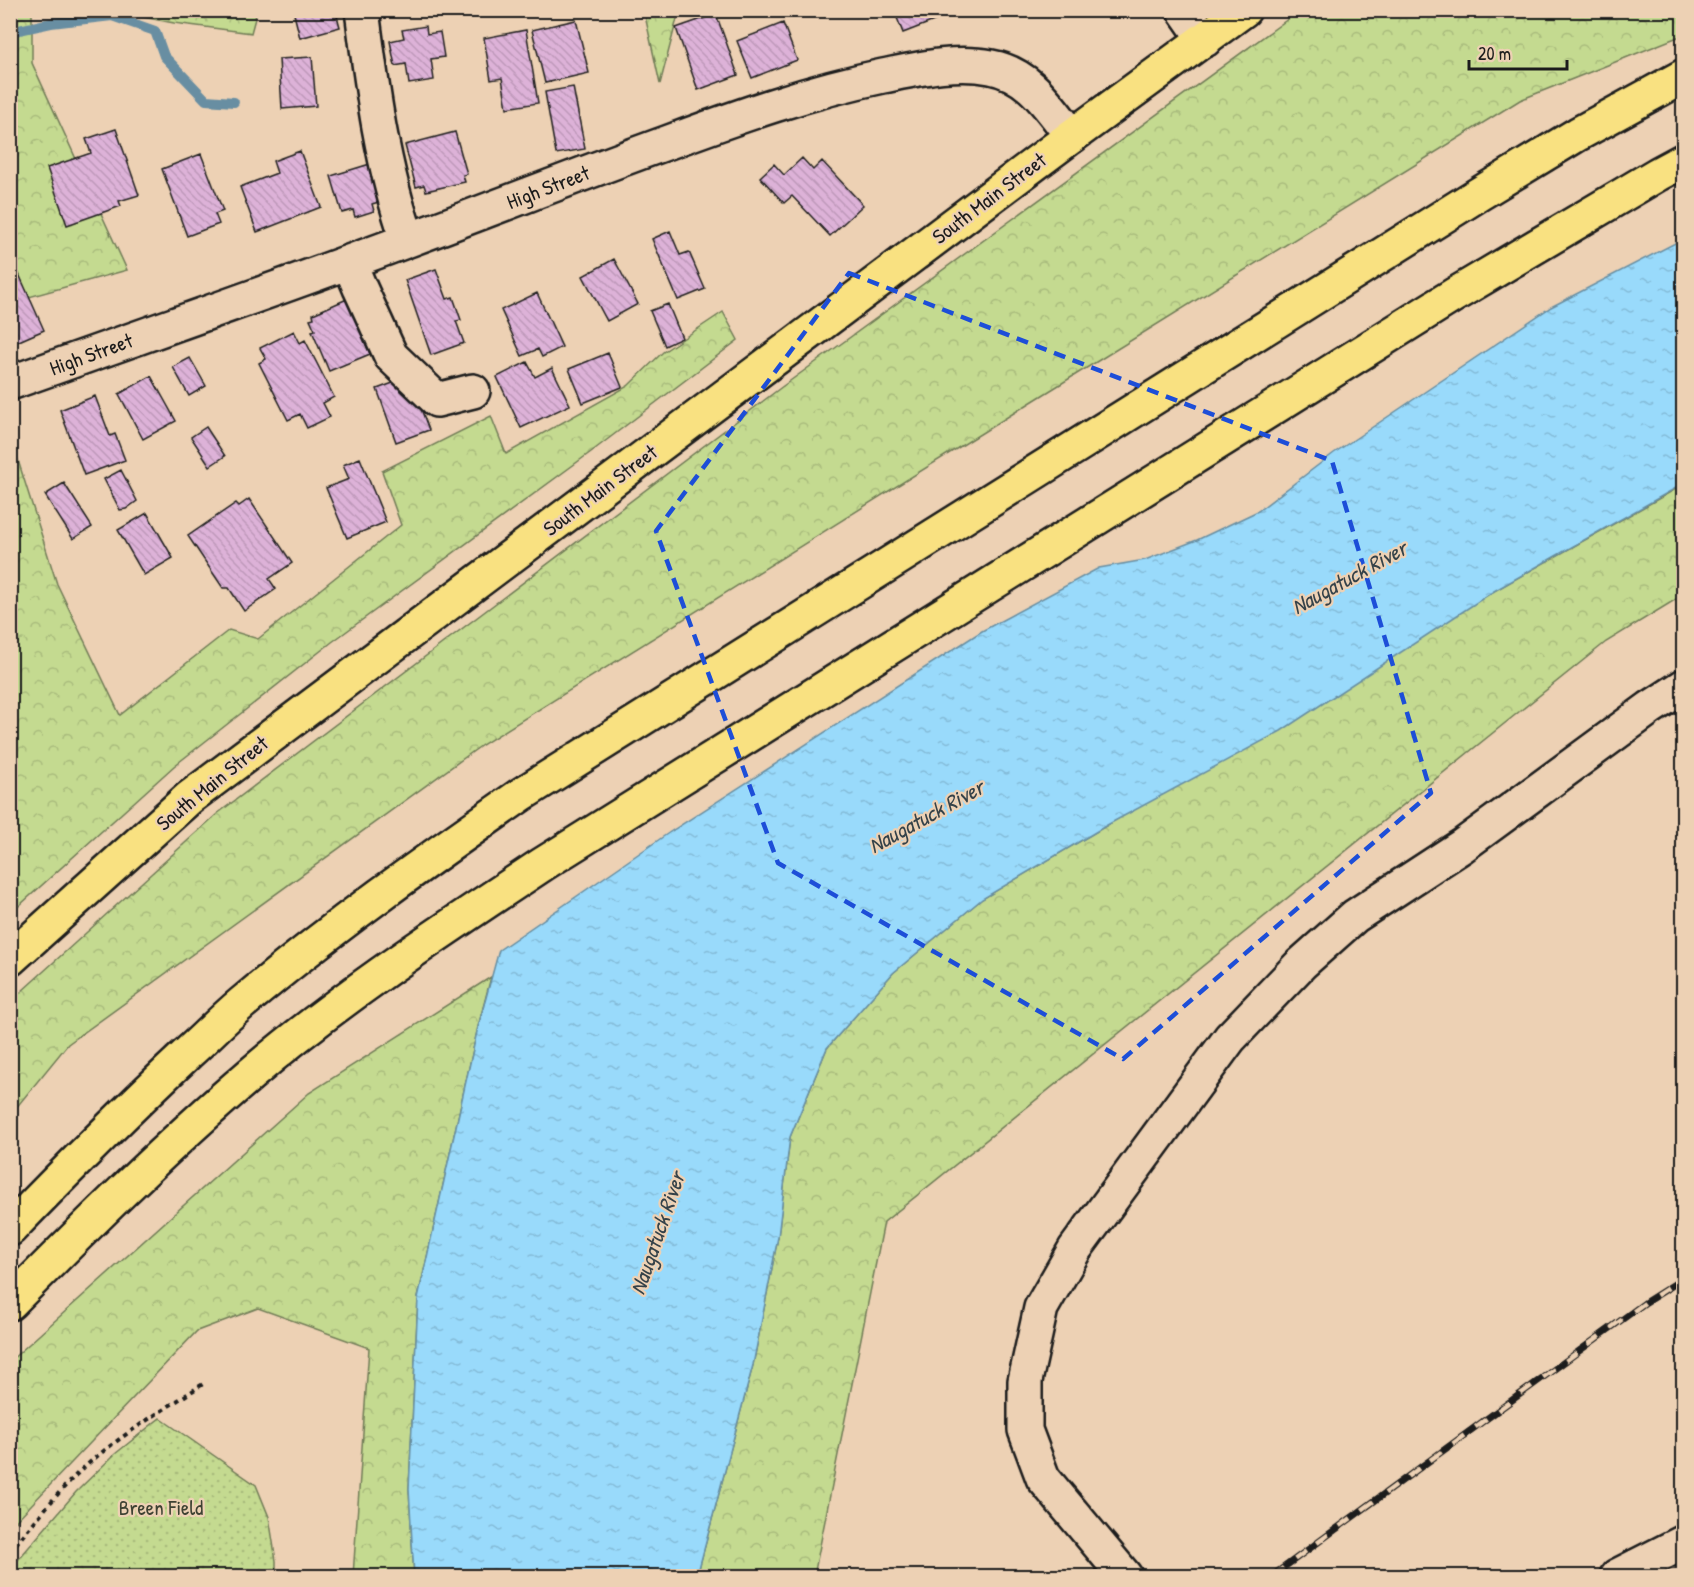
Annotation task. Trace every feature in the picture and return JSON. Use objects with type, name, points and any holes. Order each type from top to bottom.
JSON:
[{"type":"main road","name":"South Main Street","points":[[10,959],[189,798],[1072,136],[1244,10]]},
{"type":"main road","points":[[10,1229],[155,1083],[240,1005],[332,930],[502,808],[1479,194],[1578,134],[1683,76]]},
{"type":"main road","points":[[10,1303],[79,1233],[252,1073],[345,999],[445,929],[543,864],[1454,295],[1683,160]]},
{"type":"main road","points":[[10,1315],[79,1233]]},
{"type":"street","points":[[362,10],[386,164],[398,212],[408,240]]},
{"type":"street","points":[[1184,10],[1205,40]]},
{"type":"street","name":"High Street","points":[[10,383],[349,262],[758,110],[801,96],[866,80],[925,68],[962,64],[992,67],[1016,75],[1038,92],[1072,136]]},
{"type":"street","points":[[349,262],[391,356],[437,400],[473,391]]},
{"type":"street","points":[[1125,1576],[1043,1478],[1025,1430],[1025,1381],[1041,1308],[1075,1249],[1230,1038],[1301,964],[1355,916],[1461,846],[1683,686]]},
{"type":"street","points":[[1617,1576],[1683,1542]]},
{"type":"path","points":[[10,1551],[80,1472],[124,1436],[203,1384]]},
{"type":"highlighted area","points":[[849,273],[1332,461],[1431,793],[1123,1059],[778,863],[656,531]]},
{"type":"green space","points":[[10,11],[32,11],[32,63],[127,270],[29,297],[11,270]]},
{"type":"green space","points":[[112,11],[257,11],[251,33],[174,23]]},
{"type":"green space","points":[[644,11],[679,11],[660,84]]},
{"type":"green space","points":[[1299,11],[1683,11],[1683,35],[1520,100],[482,745],[68,1044],[11,1114],[11,1001],[217,814],[783,386]]},
{"type":"green space","points":[[723,312],[738,340],[591,452],[332,642],[174,766],[11,913],[11,462],[17,457],[57,584],[120,715],[229,630],[258,639],[401,525],[382,471],[491,416],[506,454],[628,386],[663,352]]},
{"type":"green space","points":[[1683,485],[1683,595],[1606,642],[884,1222],[814,1576],[697,1576],[753,1365],[778,1237],[790,1137],[827,1048],[893,973],[982,899],[1494,591]]},
{"type":"green space","points":[[491,977],[418,1298],[409,1489],[414,1576],[353,1576],[369,1348],[258,1308],[197,1331],[11,1526],[10,1361],[309,1093]]},
{"type":"green space","name":"Breen Field","points":[[160,1418],[256,1485],[269,1517],[276,1576],[11,1576],[11,1568],[76,1492],[115,1454]]},
{"type":"water","name":"Naugatuck River","points":[[1683,239],[1683,484],[1494,591],[1281,731],[1109,824],[982,899],[893,973],[827,1048],[790,1137],[778,1237],[753,1365],[697,1576],[414,1576],[409,1489],[418,1298],[478,1027],[499,950],[670,832],[982,631],[1099,568],[1145,560],[1197,540],[1258,511],[1334,453],[1551,307]]},
{"type":"building","points":[[293,10],[343,10],[344,15],[337,16],[340,27],[300,38]]},
{"type":"building","points":[[894,10],[936,10],[939,19],[903,33]]},
{"type":"building","points":[[716,14],[738,75],[698,90],[676,28]]},
{"type":"building","points":[[576,20],[589,73],[545,83],[532,30]]},
{"type":"building","points":[[783,23],[797,60],[752,78],[737,41]]},
{"type":"building","points":[[426,26],[427,34],[440,32],[444,57],[431,59],[434,80],[409,84],[406,64],[395,66],[390,41],[404,38],[402,30]]},
{"type":"building","points":[[526,30],[538,103],[507,108],[502,78],[491,80],[484,38]]},
{"type":"building","points":[[312,57],[316,106],[282,109],[279,59]]},
{"type":"building","points":[[573,87],[585,149],[556,154],[545,92]]},
{"type":"building","points":[[116,129],[139,195],[119,201],[121,206],[67,225],[47,168],[91,153],[86,139]]},
{"type":"building","points":[[455,132],[467,174],[463,175],[465,182],[426,191],[424,185],[416,187],[405,145]]},
{"type":"building","points":[[300,151],[321,207],[257,232],[240,187],[277,173],[273,161]]},
{"type":"building","points":[[201,154],[223,211],[215,214],[219,224],[187,236],[162,169]]},
{"type":"building","points":[[802,158],[813,170],[822,161],[863,205],[830,236],[792,196],[784,203],[760,177],[774,164],[784,175]]},
{"type":"building","points":[[370,164],[382,201],[372,204],[374,211],[355,217],[353,210],[342,213],[331,176]]},
{"type":"building","points":[[670,231],[680,255],[689,252],[705,289],[678,300],[652,239]]},
{"type":"building","points":[[614,259],[638,304],[607,321],[583,276]]},
{"type":"building","points":[[14,263],[44,330],[12,344],[10,341],[10,264]]},
{"type":"building","points":[[436,269],[447,299],[453,297],[461,320],[456,321],[464,343],[431,355],[405,280]]},
{"type":"building","points":[[537,293],[562,347],[542,357],[538,349],[522,356],[501,310]]},
{"type":"building","points":[[347,299],[370,354],[329,371],[312,331],[315,330],[310,319],[314,318],[313,314]]},
{"type":"building","points":[[668,304],[682,338],[665,346],[650,311]]},
{"type":"building","points":[[294,331],[300,343],[305,340],[334,397],[323,403],[330,417],[307,428],[300,414],[288,420],[259,363],[266,359],[260,348]]},
{"type":"building","points":[[608,353],[622,387],[583,403],[569,369]]},
{"type":"building","points":[[190,358],[206,386],[189,396],[173,367]]},
{"type":"building","points":[[527,362],[535,377],[552,368],[570,405],[521,428],[497,377]]},
{"type":"building","points":[[151,376],[176,421],[143,439],[119,394]]},
{"type":"building","points":[[409,377],[429,430],[396,442],[377,389]]},
{"type":"building","points":[[95,396],[110,436],[115,434],[125,460],[84,475],[60,410]]},
{"type":"building","points":[[206,427],[225,456],[210,466],[191,437]]},
{"type":"building","points":[[360,458],[386,522],[347,538],[326,488],[349,479],[343,465]]},
{"type":"building","points":[[121,470],[137,501],[126,509],[120,510],[104,479]]},
{"type":"building","points":[[64,483],[92,527],[73,539],[45,495]]},
{"type":"building","points":[[249,499],[292,563],[269,579],[276,589],[244,611],[229,588],[223,588],[188,536],[236,503],[239,506]]},
{"type":"building","points":[[147,513],[173,558],[144,575],[118,530]]},
{"type":"waterway","points":[[10,32],[51,23],[112,16],[155,31],[164,56],[206,100],[234,102]]},
{"type":"railway","points":[[1272,1576],[1646,1302],[1684,1278]]}]
